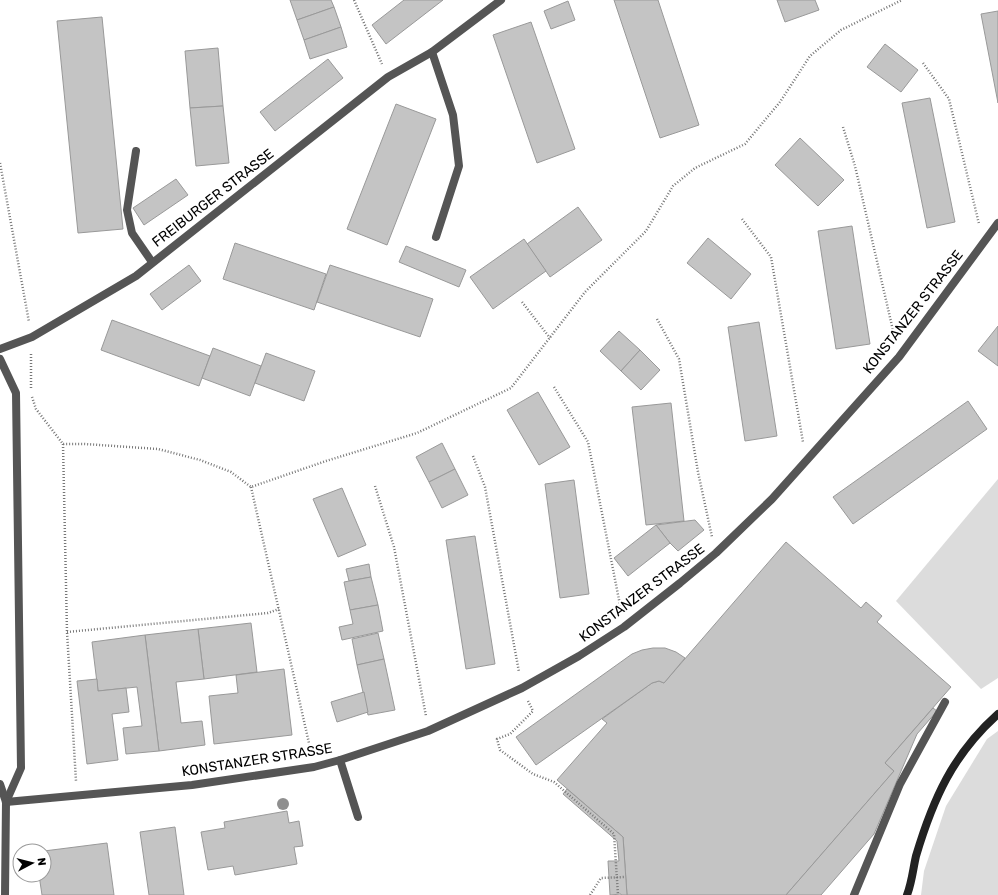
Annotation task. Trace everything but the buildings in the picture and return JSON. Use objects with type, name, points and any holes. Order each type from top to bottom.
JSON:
[{"type":"main road","points":[[908,894],[916,856],[936,798],[946,778],[971,740],[998,714]]},
{"type":"street","name":"FREIBURGER STRASSE","points":[[0,349],[32,337],[136,276],[388,77],[432,52],[501,0]]},
{"type":"street","points":[[432,52],[453,115],[458,166],[436,237]]},
{"type":"street","points":[[136,151],[127,210],[132,234],[152,262]]},
{"type":"street","name":"KONSTANZER STRASSE","points":[[6,802],[192,785],[314,767],[428,731],[522,688],[579,656],[624,626],[680,583],[716,553],[772,499],[899,357],[998,222]]},
{"type":"street","points":[[0,359],[16,392],[21,768],[6,802]]},
{"type":"street","points":[[854,895],[900,784],[945,702]]},
{"type":"street","points":[[340,760],[358,817]]},
{"type":"street","points":[[0,784],[6,802],[5,895]]},
{"type":"path","points":[[354,0],[388,77]]},
{"type":"path","points":[[251,487],[326,461],[417,433],[511,388],[585,292],[646,231],[673,186],[695,168],[745,144],[780,102],[810,56],[841,30],[902,0]]},
{"type":"path","points":[[923,63],[949,99],[983,242]]},
{"type":"path","points":[[843,128],[855,166],[899,357]]},
{"type":"path","points":[[0,163],[32,337],[31,392],[36,409],[63,444],[67,632],[77,795]]},
{"type":"path","points":[[742,219],[772,257],[807,461]]},
{"type":"path","points":[[522,302],[550,338]]},
{"type":"path","points":[[657,319],[679,359],[698,472],[716,553]]},
{"type":"path","points":[[554,387],[588,442],[624,626]]},
{"type":"path","points":[[63,444],[158,449],[200,460],[231,472],[251,487],[314,767]]},
{"type":"path","points":[[473,456],[485,487],[522,688],[533,711],[510,734],[497,739],[500,750],[532,774],[554,782],[614,834],[618,895]]},
{"type":"path","points":[[375,486],[394,547],[428,731]]},
{"type":"path","points":[[67,632],[268,613],[279,609]]},
{"type":"path","points":[[590,895],[601,878],[625,877]]},
{"type":"shaded area","points":[[998,479],[998,678],[981,689],[896,601]]},
{"type":"shaded area","points":[[998,731],[998,895],[921,895],[924,871],[946,806],[987,739]]}]
